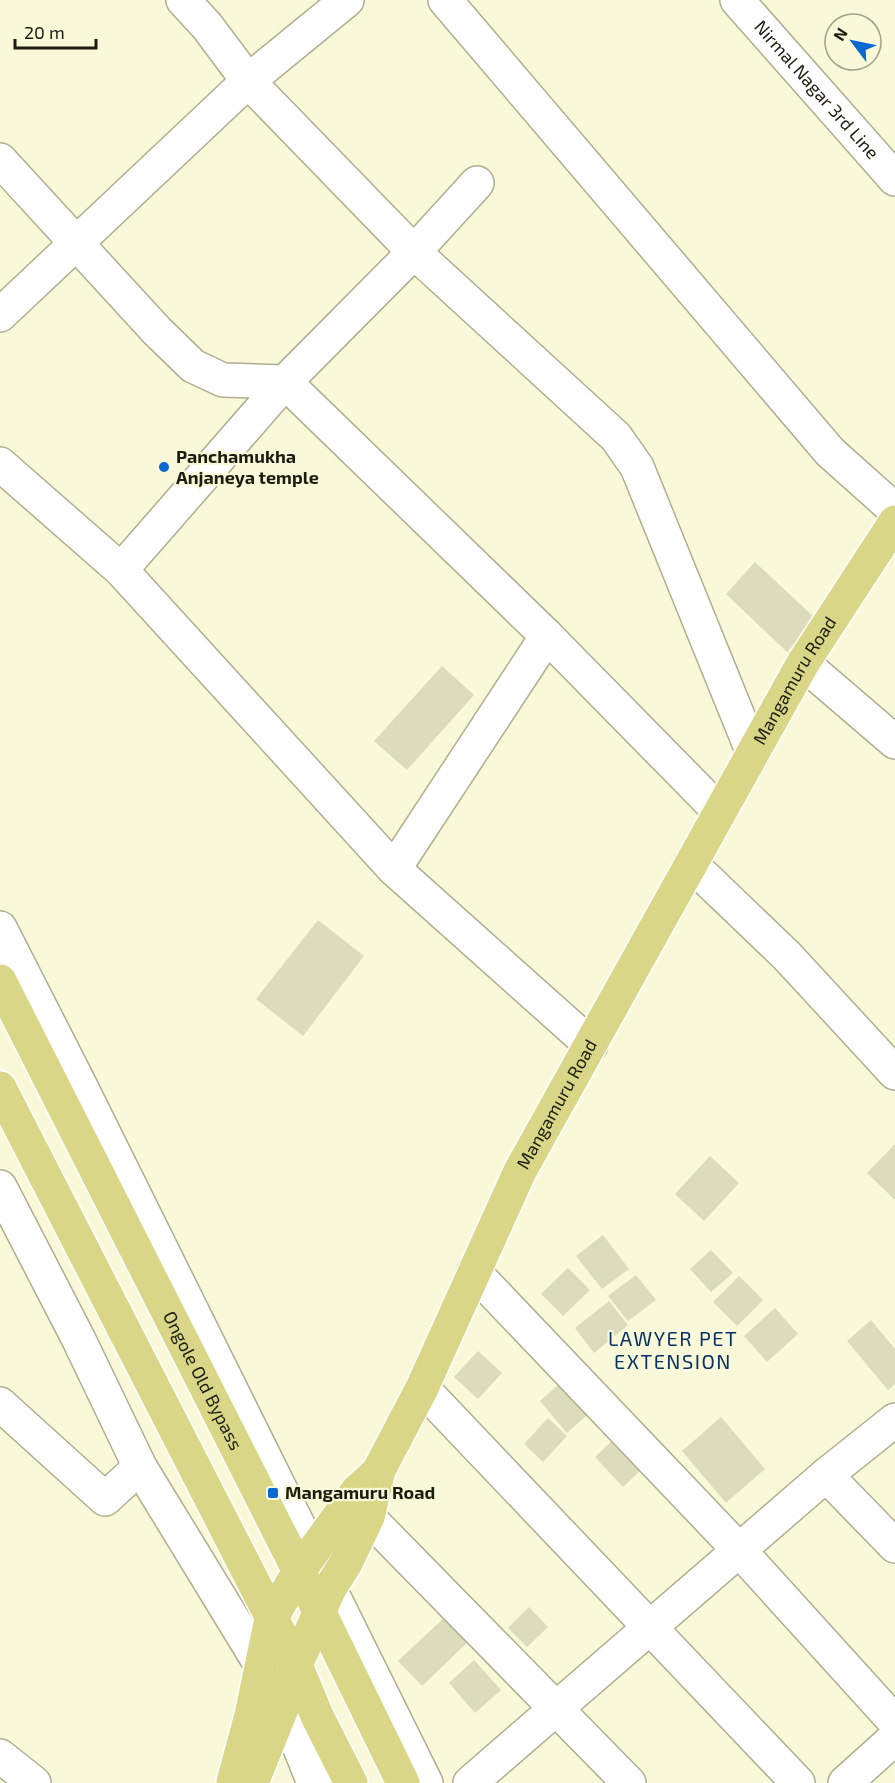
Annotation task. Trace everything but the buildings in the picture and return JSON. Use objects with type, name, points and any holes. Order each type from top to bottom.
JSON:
[{"type":"main road","name":"Mangamuru Road","points":[[252,1783],[283,1706],[296,1665],[325,1600],[369,1517],[379,1470],[422,1388],[520,1172],[803,663],[895,522]]},
{"type":"main road","name":"Ongole Old Bypass","points":[[0,981],[306,1562],[325,1600],[403,1783]]},
{"type":"main road","points":[[0,1088],[296,1665],[318,1718],[351,1783]]},
{"type":"main road","points":[[233,1783],[251,1715],[271,1620],[306,1562],[357,1491],[379,1470]]},
{"type":"street","points":[[183,0],[207,26],[248,81],[414,252],[616,437],[637,467],[753,753]]},
{"type":"street","points":[[0,315],[248,81],[347,0]]},
{"type":"street","points":[[446,0],[830,452],[895,510]]},
{"type":"street","name":"Nirmal Nagar 3rd Line","points":[[737,0],[895,179]]},
{"type":"street","points":[[0,160],[157,332],[193,366],[223,380],[285,382],[547,636],[720,812]]},
{"type":"street","points":[[121,570],[285,382],[414,252],[477,183]]},
{"type":"street","points":[[0,464],[121,570],[394,869],[591,1045]]},
{"type":"street","points":[[394,869],[547,636]]},
{"type":"street","points":[[803,663],[895,742]]},
{"type":"street","points":[[691,864],[788,956],[895,1073]]},
{"type":"street","points":[[0,928],[79,1083],[306,1562]]},
{"type":"street","points":[[0,1186],[79,1340],[140,1467],[261,1665],[283,1706],[314,1783]]},
{"type":"street","points":[[474,1272],[739,1550],[895,1722]]},
{"type":"street","points":[[422,1388],[798,1783]]},
{"type":"street","points":[[0,1404],[105,1500],[140,1467]]},
{"type":"street","points":[[470,1783],[826,1475],[895,1420]]},
{"type":"street","points":[[826,1475],[895,1546]]},
{"type":"street","points":[[369,1517],[628,1783]]},
{"type":"street","points":[[325,1600],[426,1783]]},
{"type":"street","points":[[845,1783],[895,1738]]},
{"type":"street","points":[[0,1756],[34,1783]]},
{"type":"place","name":"Panchamukha Anjaneya temple","points":[[164,467]]},
{"type":"place","name":"Mangamuru Road","points":[[273,1493]]},
{"type":"district","name":"LAWYER PET EXTENSION","points":[[673,1350]]}]
